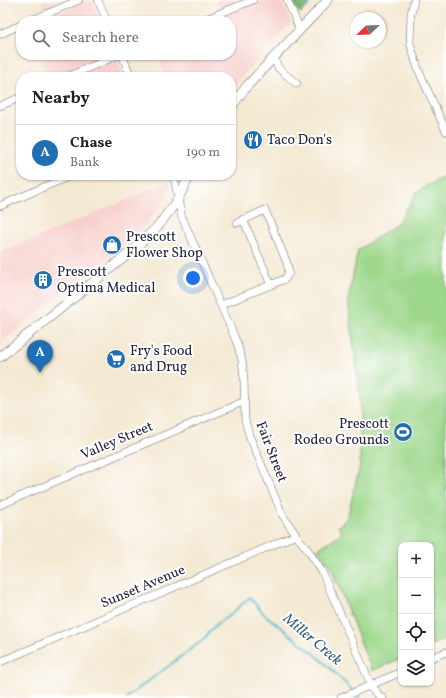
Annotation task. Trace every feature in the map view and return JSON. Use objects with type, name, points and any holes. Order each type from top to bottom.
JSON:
[{"type":"main road","points":[[236,100],[247,86],[328,0]]},
{"type":"main road","points":[[0,357],[132,251],[159,225],[178,199],[188,180]]},
{"type":"street","points":[[42,16],[79,0]]},
{"type":"street","points":[[98,0],[105,16]]},
{"type":"street","points":[[213,16],[253,0]]},
{"type":"street","points":[[287,0],[300,30]]},
{"type":"street","points":[[414,0],[411,14],[410,43],[418,69],[446,131]]},
{"type":"street","points":[[0,34],[16,27]]},
{"type":"street","points":[[274,57],[278,68],[296,84]]},
{"type":"street","points":[[79,72],[106,60]]},
{"type":"street","points":[[124,60],[129,72]]},
{"type":"street","points":[[0,106],[16,99]]},
{"type":"street","points":[[0,206],[60,180]]},
{"type":"street","name":"Fair Street","points":[[174,180],[181,215],[237,343],[242,360],[245,420],[249,435],[283,516],[322,572],[371,685],[378,695],[383,698]]},
{"type":"street","points":[[221,306],[271,285],[285,279],[289,273],[288,263],[265,210],[240,221],[271,285]]},
{"type":"street","name":"Valley Street","points":[[0,505],[245,401]]},
{"type":"street","name":"Sunset Avenue","points":[[0,662],[296,535]]},
{"type":"street","points":[[434,657],[446,652]]},
{"type":"street","points":[[341,698],[398,673]]},
{"type":"shaded area","points":[[41,0],[68,0],[45,9]]},
{"type":"shaded area","points":[[216,0],[242,0],[220,9]]},
{"type":"shaded area","points":[[264,0],[281,0],[290,24],[236,85],[236,72],[164,72],[159,60],[236,60],[236,16],[225,16]]},
{"type":"shaded area","points":[[90,1],[93,4],[98,16],[52,16]]},
{"type":"shaded area","points":[[41,60],[98,60],[69,72],[46,72]]},
{"type":"shaded area","points":[[116,60],[118,62],[122,72],[87,71]]},
{"type":"shaded area","points":[[169,182],[170,190],[168,195],[149,221],[128,241],[0,343],[0,253]]},
{"type":"green space","points":[[292,0],[313,0],[301,13],[297,10]]},
{"type":"green space","name":"Prescott Rodeo Grounds","points":[[446,175],[446,639],[434,644],[434,542],[398,542],[398,659],[372,671],[330,565],[318,549],[342,533],[338,526],[347,519],[360,465],[360,399],[348,300],[358,250],[397,224],[417,192]]},
{"type":"waterway","points":[[308,7],[309,0]]},
{"type":"waterway","name":"Miller Creek","points":[[126,698],[203,640],[212,629],[250,597],[264,614],[317,656],[360,698]]},
{"type":"place","name":"Taco Don's","points":[[253,140]]},
{"type":"place","name":"Prescott Flower Shop","points":[[112,245]]},
{"type":"place","name":"Prescott Optima Medical","points":[[43,280]]},
{"type":"place","name":"Fry's Food and Drug","points":[[116,359]]},
{"type":"place","name":"Chase","points":[[40,373]]},
{"type":"place","name":"Prescott Rodeo Grounds","points":[[403,432]]}]
